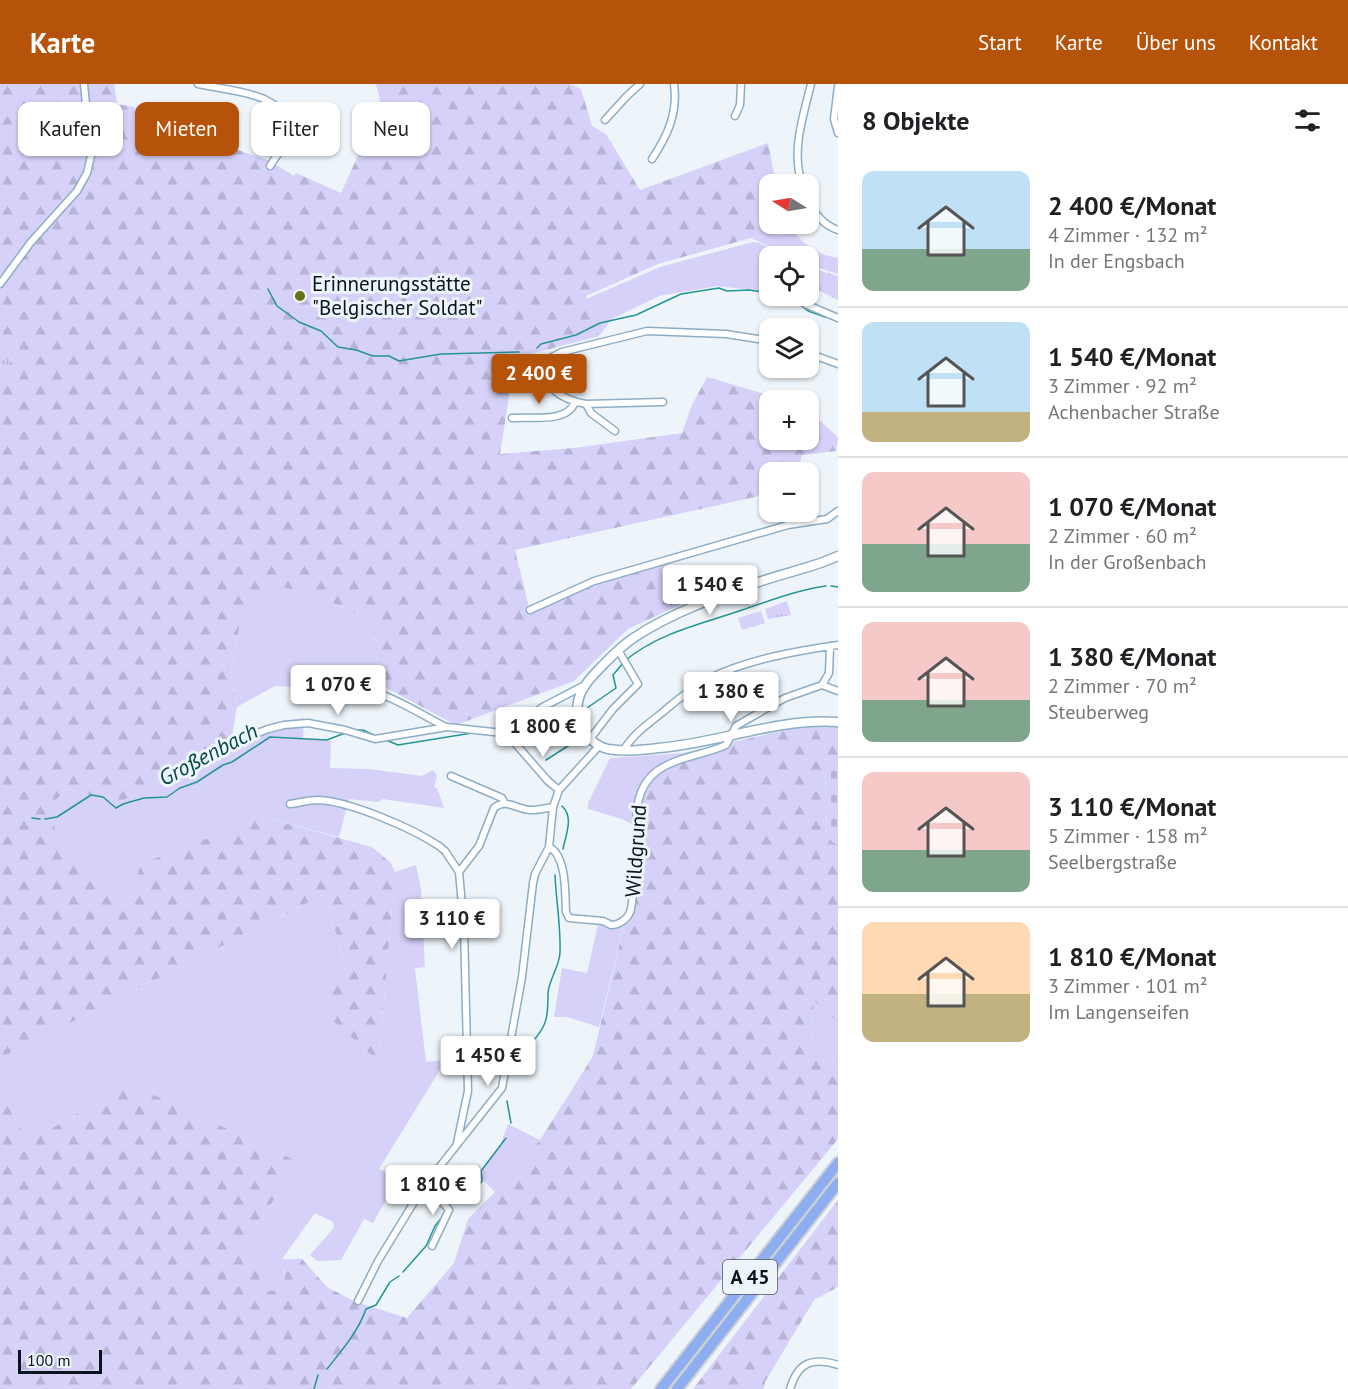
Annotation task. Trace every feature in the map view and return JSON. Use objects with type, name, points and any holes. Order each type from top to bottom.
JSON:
[{"type":"highway","name":"A 45","points":[[661,1389],[838,1164]]},
{"type":"highway","name":"A 45","points":[[677,1389],[838,1183]]},
{"type":"main road","points":[[838,556],[756,583],[676,615],[636,636],[618,650],[583,686],[579,697],[578,716],[580,725],[590,739],[599,746],[623,751],[671,747],[731,737],[783,723],[812,720],[838,722]]},
{"type":"street","points":[[0,284],[31,242],[64,207],[82,182],[90,165],[84,84]]},
{"type":"street","points":[[198,84],[243,91],[300,120],[270,166]]},
{"type":"street","points":[[243,91],[246,84]]},
{"type":"street","points":[[605,120],[640,84]]},
{"type":"street","points":[[652,159],[674,116],[674,84]]},
{"type":"street","points":[[735,116],[740,105],[741,84]]},
{"type":"street","points":[[801,174],[798,147],[799,126],[812,84]]},
{"type":"street","points":[[838,86],[834,119],[838,133]]},
{"type":"street","points":[[819,218],[827,226],[838,230]]},
{"type":"street","points":[[810,306],[838,318]]},
{"type":"street","points":[[663,402],[586,404],[575,402],[549,387],[544,377],[544,366],[550,358],[562,352],[647,331],[726,334],[759,339]]},
{"type":"street","points":[[819,357],[838,364]]},
{"type":"street","points":[[512,418],[563,415],[572,410],[575,402]]},
{"type":"street","points":[[586,404],[591,413],[615,431]]},
{"type":"street","points":[[530,610],[594,581],[788,525],[827,519],[838,511]]},
{"type":"street","points":[[623,751],[632,737],[684,695],[710,678],[760,660],[838,645]]},
{"type":"street","points":[[822,685],[829,673],[830,646]]},
{"type":"street","points":[[590,739],[638,684],[618,650]]},
{"type":"street","points":[[731,737],[736,726],[785,698],[822,685],[838,691]]},
{"type":"street","points":[[237,741],[268,729],[294,723],[327,726],[375,739],[447,727],[512,734],[541,708],[583,686]]},
{"type":"street","points":[[327,687],[368,689],[393,698],[447,727]]},
{"type":"street","points":[[512,734],[514,742],[548,781],[559,790]]},
{"type":"street","name":"Wildgrund","points":[[549,847],[561,858],[568,918],[603,921],[611,925],[622,921],[630,915],[631,909],[637,864],[637,809],[642,788],[657,771],[672,762],[726,745],[731,737]]},
{"type":"street","points":[[358,1301],[378,1261],[422,1189],[502,1088],[522,978],[533,883],[535,874],[549,847],[553,807],[559,790],[599,746]]},
{"type":"street","points":[[451,776],[502,798],[504,802],[530,810],[553,807]]},
{"type":"street","points":[[290,804],[318,800],[338,803],[386,819],[439,846],[459,872],[464,927],[468,1091],[457,1145]]},
{"type":"street","points":[[459,872],[479,846],[494,808],[504,802]]},
{"type":"street","points":[[422,1189],[449,1210],[432,1246]]},
{"type":"street","points":[[790,1389],[797,1373],[805,1364],[815,1360],[838,1365]]},
{"type":"green space","points":[[0,84],[114,84],[117,102],[18,102],[18,156],[123,156],[123,105],[135,108],[135,156],[239,156],[239,150],[270,161],[294,176],[296,173],[341,193],[358,156],[430,156],[430,102],[380,102],[376,84],[570,84],[581,89],[592,126],[606,134],[640,190],[768,143],[774,174],[759,174],[759,234],[786,234],[751,238],[658,264],[586,296],[599,336],[515,358],[500,454],[574,448],[682,433],[692,405],[707,377],[759,392],[759,450],[819,450],[819,420],[838,437],[836,451],[802,455],[800,462],[759,462],[759,496],[515,550],[529,607],[599,578],[668,562],[684,603],[628,629],[574,681],[456,725],[379,684],[373,621],[313,594],[273,585],[259,598],[240,625],[231,669],[237,707],[231,741],[117,804],[68,789],[53,802],[55,832],[127,903],[141,864],[263,817],[372,847],[391,863],[395,872],[379,1062],[329,1017],[329,975],[347,966],[323,895],[0,1058],[0,380],[18,348],[0,333]]},
{"type":"green space","points":[[796,234],[809,246],[768,246],[751,238]]},
{"type":"green space","points":[[753,242],[766,246],[759,246],[759,291],[717,286],[659,296],[612,319],[599,336],[586,299],[660,267]]},
{"type":"green space","points":[[819,252],[838,258],[838,274],[819,268]]},
{"type":"green space","points":[[819,270],[838,276],[838,300],[819,291]]},
{"type":"green space","points":[[0,333],[18,348],[0,380]]},
{"type":"green space","points":[[273,584],[313,594],[373,621],[379,684],[324,682],[307,688],[275,686],[237,707],[231,669],[240,625],[259,598]]},
{"type":"green space","points":[[787,601],[791,615],[768,619],[765,609]]},
{"type":"green space","points":[[761,611],[765,623],[742,630],[738,618]]},
{"type":"green space","points":[[304,718],[303,738],[331,741],[330,768],[369,769],[422,776],[433,770],[437,776],[434,787],[437,788],[444,808],[383,799],[378,802],[349,799],[339,837],[263,817],[127,903],[55,832],[53,802],[68,789],[117,804],[231,741],[275,722]]},
{"type":"green space","points":[[817,723],[838,726],[838,765],[825,765],[827,836],[838,847],[838,1023],[814,1001],[811,1041],[838,1063],[838,1139],[631,1389],[0,1389],[0,1093],[29,1142],[128,1083],[301,1163],[235,1253],[261,1257],[261,1292],[286,1289],[282,1259],[302,1259],[327,1287],[356,1302],[407,1318],[454,1263],[468,1219],[540,1140],[593,1056],[627,912],[639,789],[684,753]]},
{"type":"green space","points":[[684,753],[639,789],[635,826],[622,819],[588,809],[588,803],[610,758]]},
{"type":"green space","points":[[825,765],[838,765],[838,847],[827,836]]},
{"type":"green space","points":[[416,865],[421,889],[425,967],[415,968],[426,1062],[446,1060],[379,1169],[399,1177],[373,1223],[364,1219],[341,1260],[317,1261],[310,1255],[334,1228],[333,1222],[315,1213],[282,1259],[286,1289],[261,1292],[235,1253],[300,1164],[128,1083],[29,1142],[0,1093],[0,1058],[323,895],[379,1062],[395,872]]},
{"type":"green space","points":[[627,912],[599,1027],[567,1017],[554,1017],[562,968],[587,973],[600,916],[616,921]]},
{"type":"green space","points":[[814,1001],[838,1023],[838,1063],[811,1041]]},
{"type":"green space","points":[[508,1124],[540,1140],[495,1192],[476,1173],[479,1164],[481,1170],[500,1146]]},
{"type":"green space","points":[[838,1200],[838,1287],[814,1300],[765,1382],[764,1389],[693,1389]]},
{"type":"waterway","points":[[537,348],[541,344],[576,335],[600,323],[636,315],[681,294],[719,288],[727,291],[759,291]]},
{"type":"waterway","points":[[268,289],[277,306],[299,322],[321,331],[338,347],[373,356],[389,356],[399,361],[441,354],[519,352]]},
{"type":"waterway","points":[[802,306],[808,311],[825,317]]},
{"type":"waterway","points":[[627,659],[668,635],[783,596],[826,586]]},
{"type":"waterway","points":[[831,586],[838,587]]},
{"type":"waterway","points":[[587,708],[616,688],[613,675],[624,662]]},
{"type":"waterway","name":"Großenbach","points":[[517,741],[528,744],[563,723]]},
{"type":"waterway","name":"Großenbach","points":[[358,730],[376,736]]},
{"type":"waterway","name":"Großenbach","points":[[45,819],[57,817],[91,795],[103,797],[116,808],[144,798],[167,797],[232,762],[270,737],[327,740],[345,733]]},
{"type":"waterway","name":"Großenbach","points":[[386,740],[398,745],[472,733]]},
{"type":"waterway","points":[[546,760],[571,744]]},
{"type":"waterway","points":[[562,806],[568,815],[563,849]]},
{"type":"waterway","name":"Großenbach","points":[[32,818],[40,819]]},
{"type":"waterway","points":[[531,1043],[541,1031],[546,1020],[549,988],[560,953],[555,875]]},
{"type":"waterway","points":[[507,1101],[511,1123]]},
{"type":"waterway","points":[[473,1192],[482,1181],[481,1171],[506,1138]]},
{"type":"waterway","points":[[403,1272],[426,1246],[442,1217]]},
{"type":"waterway","points":[[327,1369],[354,1333],[366,1309],[376,1305],[390,1282],[399,1276]]},
{"type":"waterway","points":[[314,1389],[318,1375]]},
{"type":"place","name":"Erinnerungsstätte \"Belgischer Soldat\"","points":[[300,296]]}]
